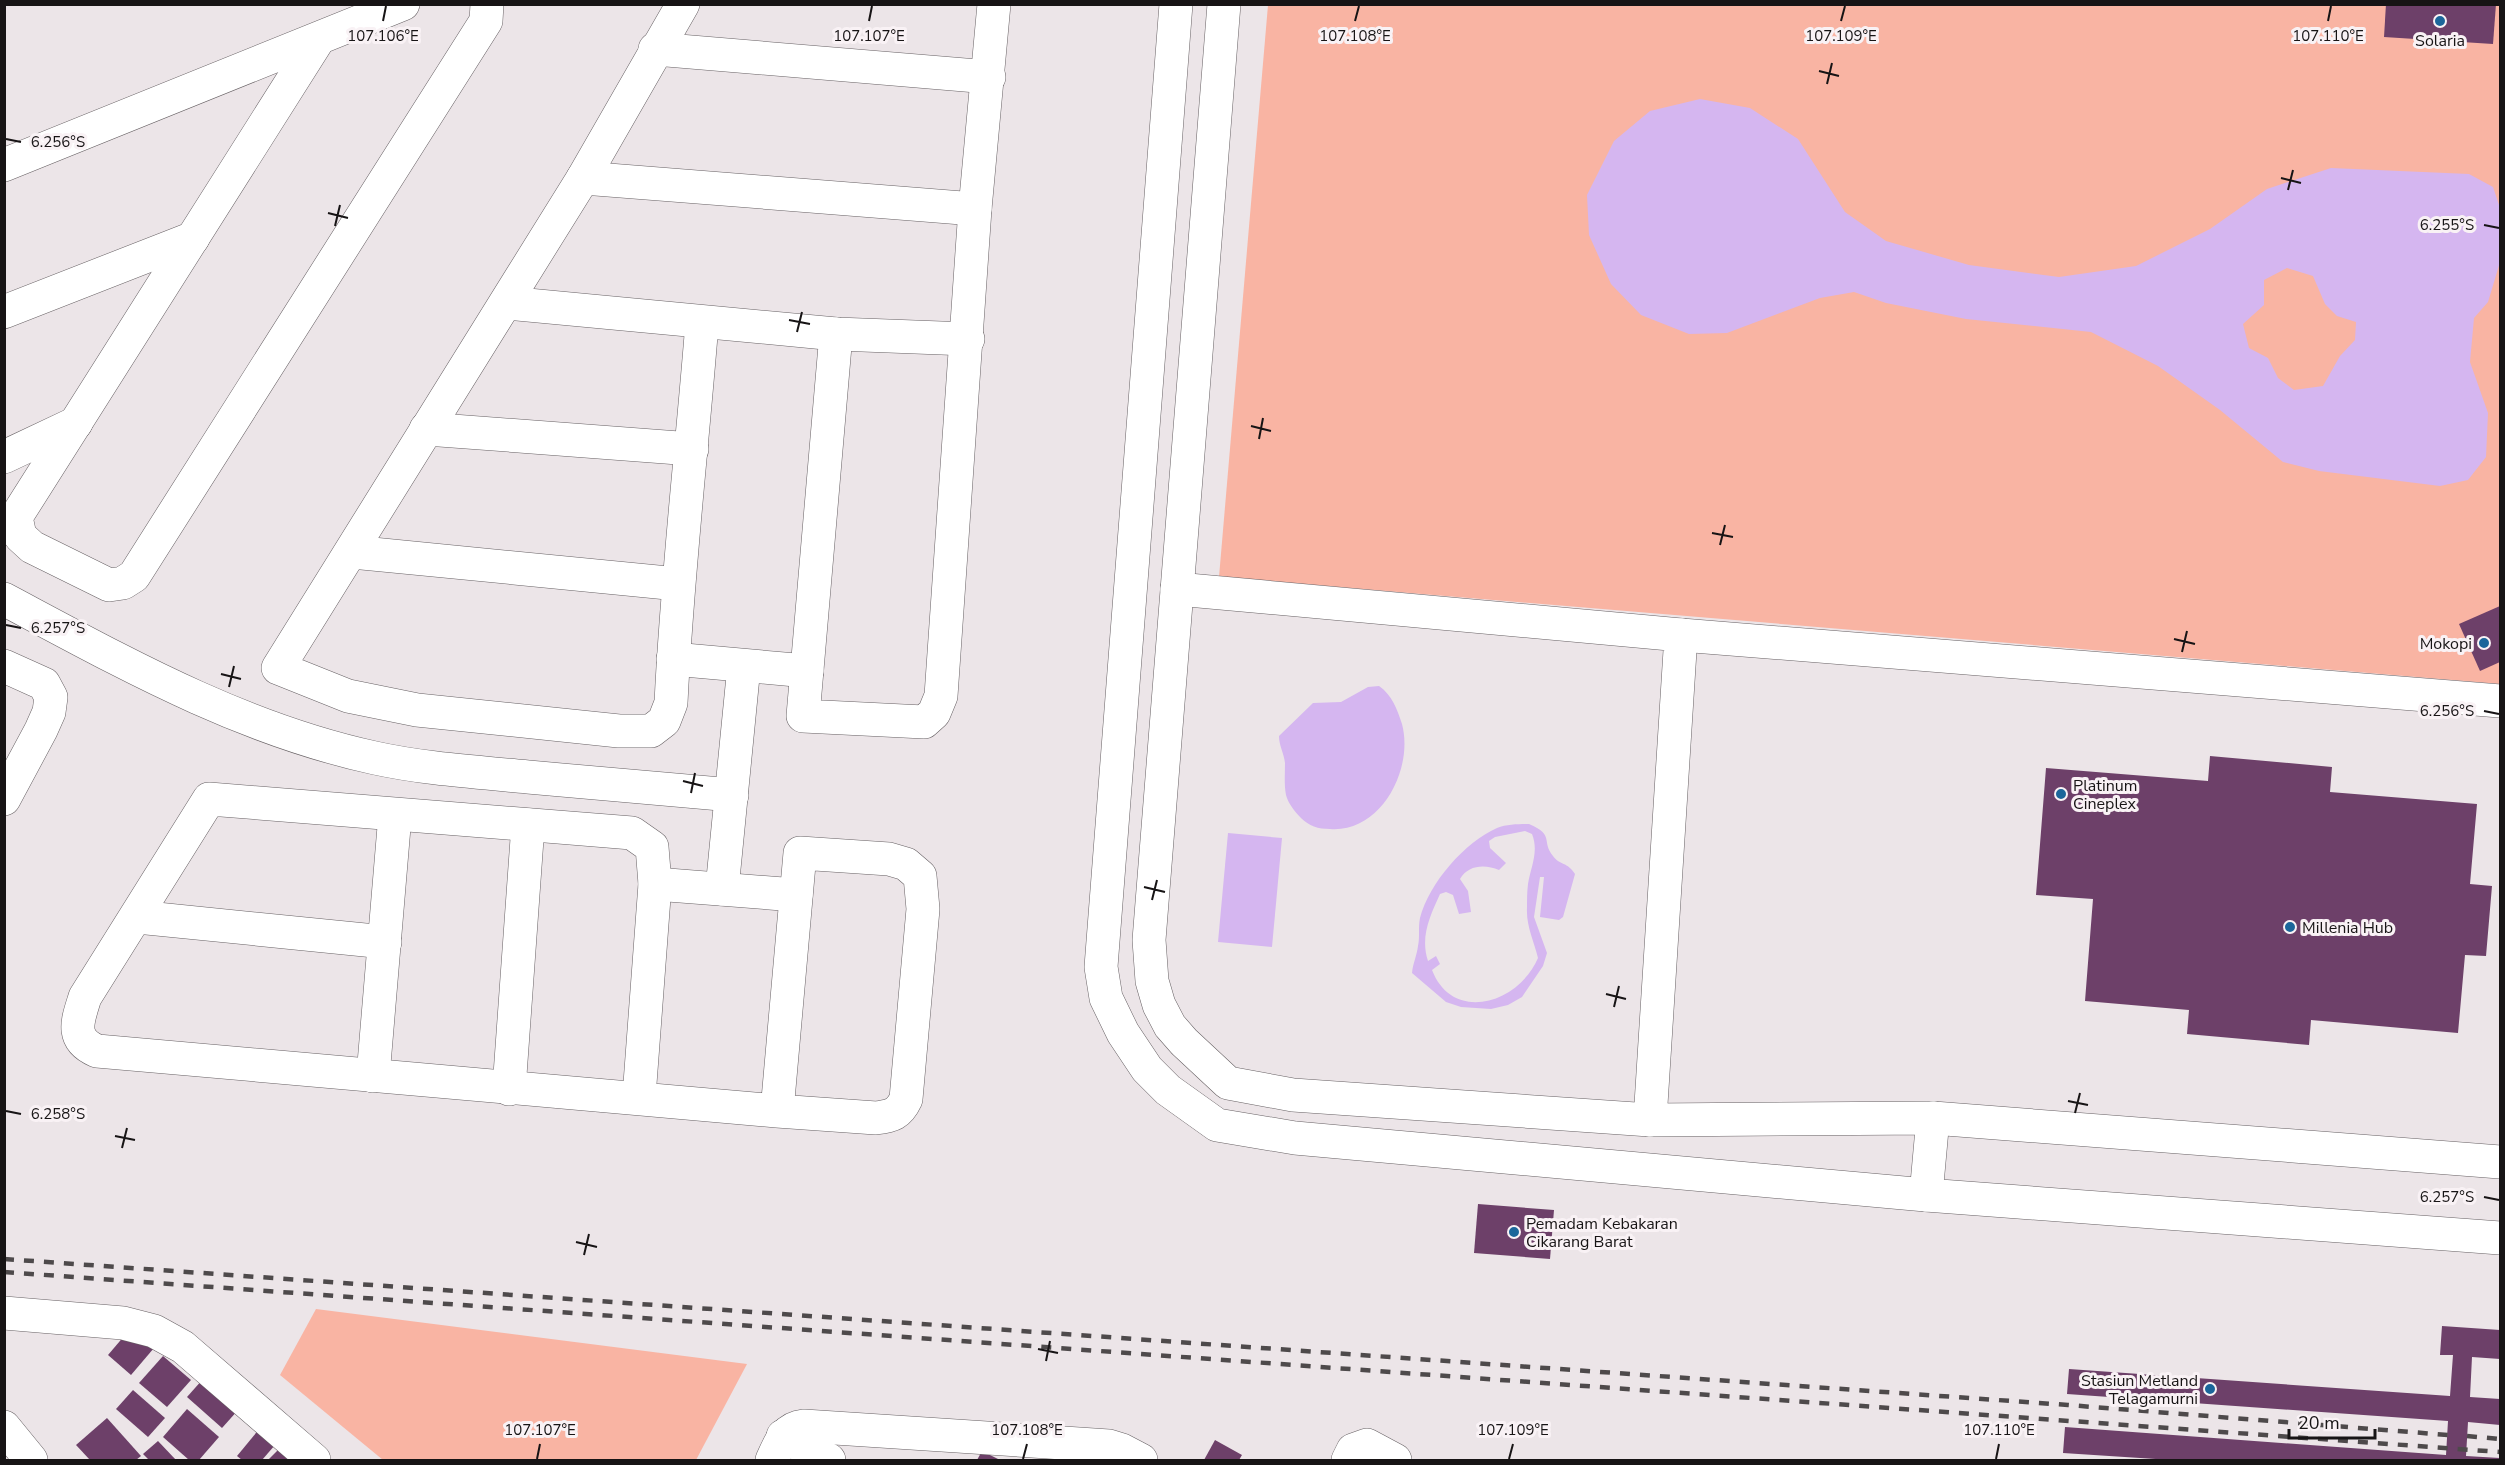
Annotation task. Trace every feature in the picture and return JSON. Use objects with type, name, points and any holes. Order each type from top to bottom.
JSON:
[{"type":"street","points":[[4,165],[403,4]]},
{"type":"street","points":[[318,40],[76,423],[10,515],[20,536],[32,547],[109,585],[123,583],[134,576],[486,21],[487,4]]},
{"type":"street","points":[[682,4],[583,178],[278,668],[348,696],[417,710],[619,731],[651,731],[664,721],[671,703],[678,584],[702,323]]},
{"type":"street","points":[[836,334],[803,716],[924,722],[934,713],[941,696],[968,339],[975,209],[994,4]]},
{"type":"street","points":[[1176,4],[1101,939],[1101,967],[1106,998],[1124,1033],[1147,1069],[1168,1090],[1217,1125],[1295,1138],[1926,1195],[2500,1238]]},
{"type":"street","points":[[1224,4],[1149,939],[1152,981],[1159,1005],[1170,1026],[1228,1083],[1293,1095],[1650,1120],[1933,1118],[2500,1162]]},
{"type":"street","points":[[655,49],[989,77]]},
{"type":"street","points":[[583,178],[975,209]]},
{"type":"street","points":[[4,312],[193,238]]},
{"type":"street","points":[[506,303],[836,334],[968,339]]},
{"type":"street","points":[[4,457],[76,423]]},
{"type":"street","points":[[426,429],[692,449]]},
{"type":"street","points":[[352,552],[678,584]]},
{"type":"street","points":[[1177,589],[1681,635],[2500,700]]},
{"type":"street","points":[[4,599],[145,674],[207,704],[306,739],[374,758],[430,768],[732,795]]},
{"type":"street","points":[[1650,1120],[1681,635]]},
{"type":"street","points":[[673,659],[807,671]]},
{"type":"street","points":[[4,666],[44,684],[51,697],[49,712],[41,730],[4,799]]},
{"type":"street","points":[[722,889],[744,666]]},
{"type":"street","points":[[639,1097],[655,884],[652,847],[632,833],[209,799],[85,997],[79,1017],[78,1036],[86,1046],[97,1051],[509,1089],[639,1097],[777,1111],[876,1118],[891,1116],[901,1110],[909,1083],[923,909],[923,889],[920,876],[906,864],[889,859],[800,853],[777,1111]]},
{"type":"street","points":[[373,1076],[395,815]]},
{"type":"street","points":[[509,1089],[528,825]]},
{"type":"street","points":[[655,884],[796,895]]},
{"type":"street","points":[[137,917],[385,942]]},
{"type":"street","points":[[1926,1195],[1933,1118]]},
{"type":"street","points":[[4,1313],[123,1323],[154,1331],[183,1347],[314,1461]]},
{"type":"street","points":[[828,1461],[777,1448],[796,1427],[804,1426],[1109,1446],[1122,1450],[1140,1461]]},
{"type":"street","points":[[4,1427],[31,1461]]},
{"type":"street","points":[[1348,1461],[1353,1450],[1367,1445],[1395,1461]]},
{"type":"shaded area","points":[[1268,5],[2500,5],[2500,684],[1219,577]]},
{"type":"shaded area","points":[[1700,99],[1750,108],[1798,139],[1845,212],[1886,241],[1969,265],[2059,277],[2136,266],[2210,229],[2267,189],[2331,168],[2469,174],[2493,187],[2500,208],[2500,262],[2488,302],[2474,318],[2470,362],[2488,413],[2486,457],[2468,480],[2440,486],[2319,471],[2283,462],[2220,410],[2158,366],[2091,332],[1966,319],[1886,303],[1854,292],[1820,298],[1727,333],[1689,334],[1641,315],[1611,284],[1589,235],[1587,195],[1614,141],[1650,111]],"holes":[[[2287,268],[2313,276],[2325,304],[2337,316],[2356,322],[2355,340],[2340,356],[2323,386],[2294,390],[2278,378],[2268,358],[2249,348],[2243,324],[2264,305],[2264,280]]]},
{"type":"shaded area","points":[[1379,686],[1391,698],[1396,708],[1402,724],[1404,742],[1403,760],[1390,795],[1364,821],[1348,827],[1330,829],[1311,825],[1296,813],[1287,798],[1285,763],[1279,736],[1313,703],[1341,702],[1368,687]]},
{"type":"shaded area","points":[[1529,824],[1545,835],[1553,856],[1575,874],[1563,917],[1559,920],[1540,917],[1544,877],[1540,877],[1534,917],[1547,953],[1543,966],[1522,997],[1508,1005],[1491,1009],[1461,1007],[1446,1002],[1412,973],[1419,943],[1420,918],[1431,891],[1461,853],[1485,834],[1509,825]],"holes":[[[1525,831],[1532,834],[1535,853],[1528,884],[1527,915],[1538,958],[1529,974],[1502,996],[1486,1001],[1470,1002],[1455,997],[1442,987],[1432,970],[1440,964],[1436,956],[1428,961],[1426,952],[1427,927],[1440,894],[1446,892],[1453,895],[1459,914],[1471,912],[1468,891],[1460,879],[1463,874],[1477,867],[1499,870],[1506,863],[1490,848],[1489,841],[1495,837]]]},
{"type":"shaded area","points":[[1228,833],[1282,838],[1272,947],[1218,942]]},
{"type":"shaded area","points":[[316,1309],[747,1364],[696,1460],[383,1460],[280,1375]]},
{"type":"building","name":"Solaria","points":[[2386,4],[2496,4],[2493,44],[2384,37]]},
{"type":"building","name":"Mokopi","points":[[2500,606],[2500,662],[2480,671],[2459,624]]},
{"type":"building","name":"Millenia Hub","points":[[2210,756],[2332,767],[2330,792],[2477,804],[2470,884],[2492,886],[2486,956],[2465,955],[2458,1033],[2311,1020],[2309,1045],[2187,1034],[2189,1010],[2085,1001],[2093,899],[2036,895],[2046,768],[2208,781]]},
{"type":"building","name":"Pemadam Kebakaran Cikarang Barat","points":[[1478,1204],[1554,1210],[1550,1259],[1474,1253]]},
{"type":"building","name":"Stasiun Metland Telagamurni","points":[[2442,1326],[2500,1330],[2500,1359],[2472,1357],[2470,1397],[2500,1399],[2500,1425],[2468,1422],[2466,1456],[2500,1458],[2500,1460],[2171,1460],[2063,1453],[2065,1427],[2446,1455],[2448,1421],[2067,1394],[2069,1369],[2450,1396],[2453,1355],[2440,1355]]},
{"type":"building","points":[[131,1328],[154,1348],[131,1375],[108,1355]]},
{"type":"building","points":[[163,1356],[191,1380],[167,1407],[139,1383]]},
{"type":"building","points":[[203,1379],[239,1409],[222,1428],[187,1397]]},
{"type":"building","points":[[133,1390],[165,1418],[148,1437],[116,1409]]},
{"type":"building","points":[[187,1409],[219,1437],[199,1460],[189,1460],[163,1437]]},
{"type":"building","points":[[107,1418],[141,1456],[136,1460],[90,1460],[76,1445]]},
{"type":"building","points":[[265,1422],[282,1437],[262,1460],[242,1460],[237,1456]]},
{"type":"building","points":[[1215,1440],[1242,1455],[1239,1460],[1204,1460]]},
{"type":"building","points":[[158,1441],[176,1460],[149,1460],[143,1454]]},
{"type":"building","points":[[279,1449],[293,1460],[268,1460]]},
{"type":"building","points":[[982,1451],[1000,1460],[977,1460]]},
{"type":"railway","points":[[4,1259],[2068,1405],[2448,1435]]},
{"type":"railway","points":[[4,1272],[2500,1452]]},
{"type":"railway","points":[[2467,1436],[2500,1439]]},
{"type":"place","name":"Solaria","points":[[2440,21]]},
{"type":"place","name":"Mokopi","points":[[2484,643]]},
{"type":"place","name":"Platinum Cineplex","points":[[2061,794]]},
{"type":"place","name":"Millenia Hub","points":[[2290,927]]},
{"type":"place","name":"Pemadam Kebakaran Cikarang Barat","points":[[1514,1232]]},
{"type":"place","name":"Stasiun Metland Telagamurni","points":[[2210,1389]]}]
